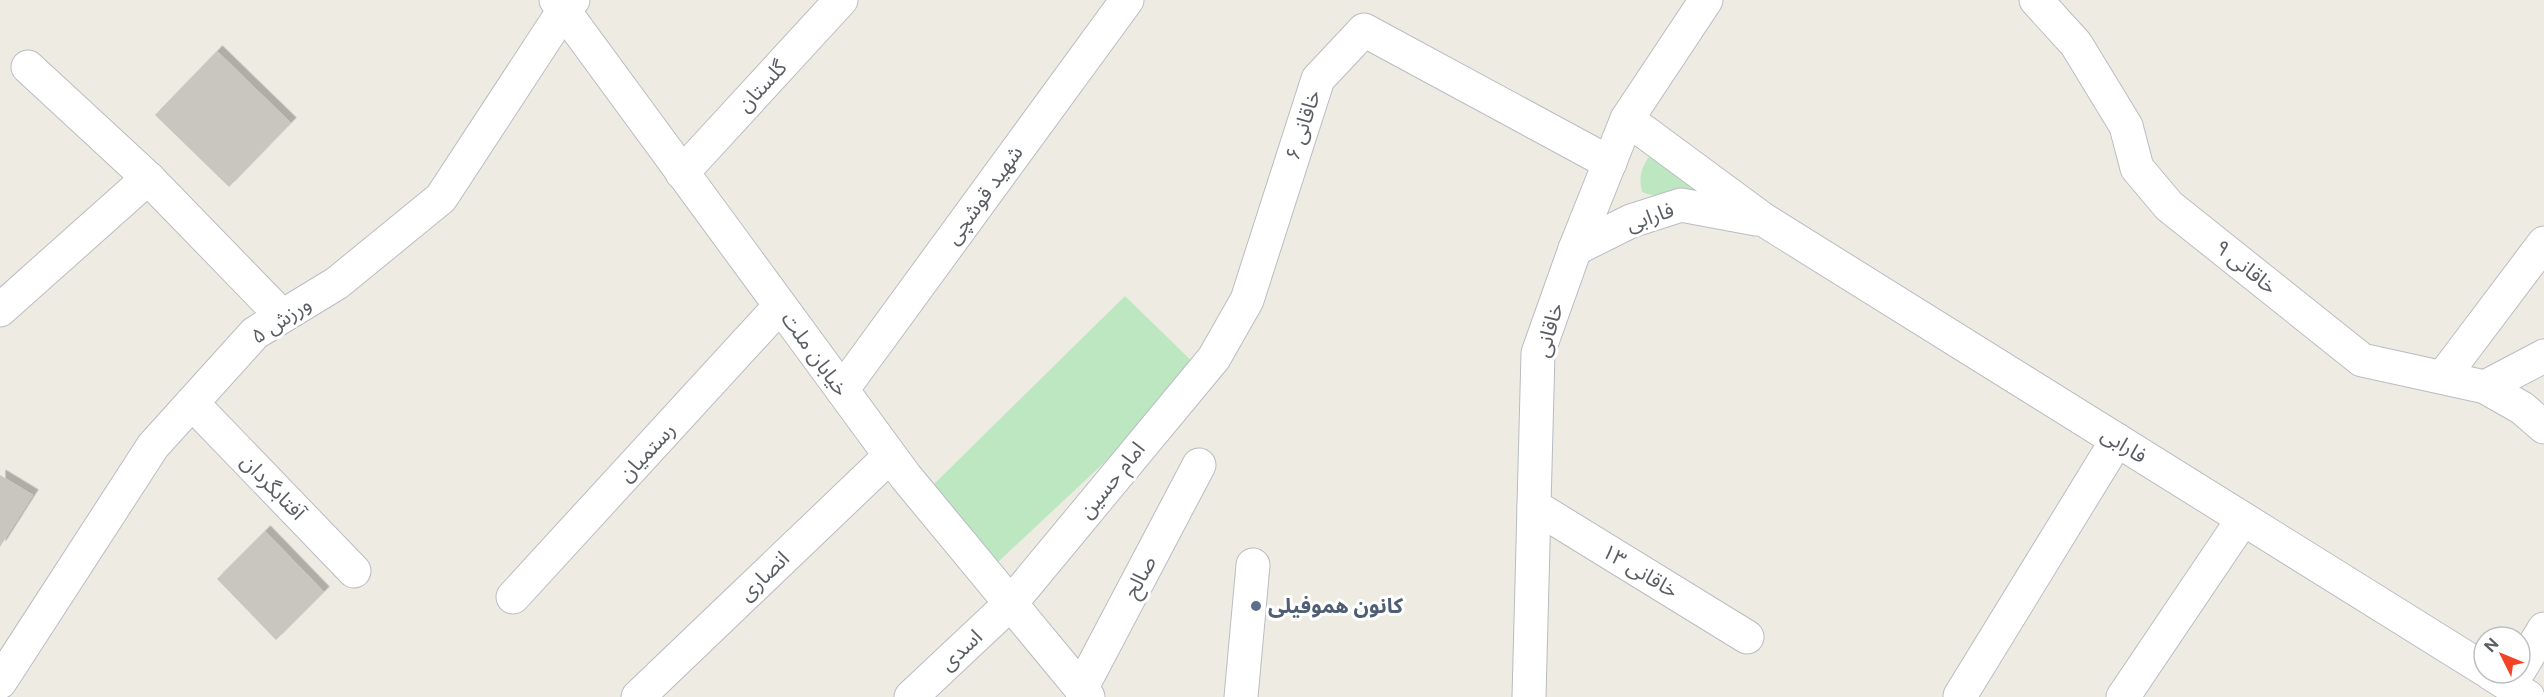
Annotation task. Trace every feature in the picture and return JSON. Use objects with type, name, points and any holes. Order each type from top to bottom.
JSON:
[{"type":"street","name":"گلستان","points":[[682,172],[841,0]]},
{"type":"street","name":"شهید قوشچی","points":[[842,390],[1127,0]]},
{"type":"street","name":"خاقانی","points":[[1529,697],[1538,353],[1575,249],[1627,118],[1706,0]]},
{"type":"street","name":"خاقانی ٩","points":[[2036,0],[2076,44],[2126,126],[2137,168],[2169,206],[2362,360],[2485,387],[2522,408],[2544,427]]},
{"type":"street","name":"خیابان ملت","points":[[564,3],[682,172],[890,456],[1084,693]]},
{"type":"street","name":"ورزش ۵","points":[[0,682],[153,446],[255,333],[337,283],[441,198],[564,3]]},
{"type":"street","name":"خاقانی ۶","points":[[1214,358],[1247,300],[1318,80],[1364,30],[1610,163]]},
{"type":"street","points":[[28,67],[148,178],[282,316]]},
{"type":"street","name":"فارابی","points":[[1627,118],[1764,220],[2243,519],[2472,656]]},
{"type":"street","points":[[0,310],[148,178]]},
{"type":"street","name":"فارابی","points":[[1575,249],[1631,221],[1681,206],[1764,220]]},
{"type":"street","points":[[2443,377],[2544,243]]},
{"type":"street","name":"رستمیان","points":[[513,597],[780,306]]},
{"type":"street","points":[[2485,387],[2544,356]]},
{"type":"street","name":"امام حسین","points":[[1011,603],[1214,358]]},
{"type":"street","name":"آفتابگردان","points":[[192,403],[354,571]]},
{"type":"street","points":[[1960,696],[2117,440]]},
{"type":"street","name":"انصاری","points":[[638,697],[890,456]]},
{"type":"street","name":"صالح","points":[[1084,693],[1198,465]]},
{"type":"street","name":"خاقانی ۱۳","points":[[1534,506],[1747,637]]},
{"type":"street","points":[[2123,697],[2243,519]]},
{"type":"street","points":[[1241,697],[1253,566]]},
{"type":"street","name":"اسدی","points":[[911,697],[1011,603]]},
{"type":"street","points":[[2532,645],[2544,629]]},
{"type":"green space","points":[[1669,157],[1709,186],[1667,196],[1642,192],[1641,175],[1648,158]]},
{"type":"green space","points":[[1125,296],[1202,371],[997,563],[932,486]]},
{"type":"building","points":[[217,51],[291,123],[229,187],[155,115]]},
{"type":"building","points":[[0,475],[33,495],[0,547]]},
{"type":"building","points":[[265,531],[324,592],[276,640],[217,579]]},
{"type":"place","name":"کانون هموفیلی","points":[[1256,606]]}]
